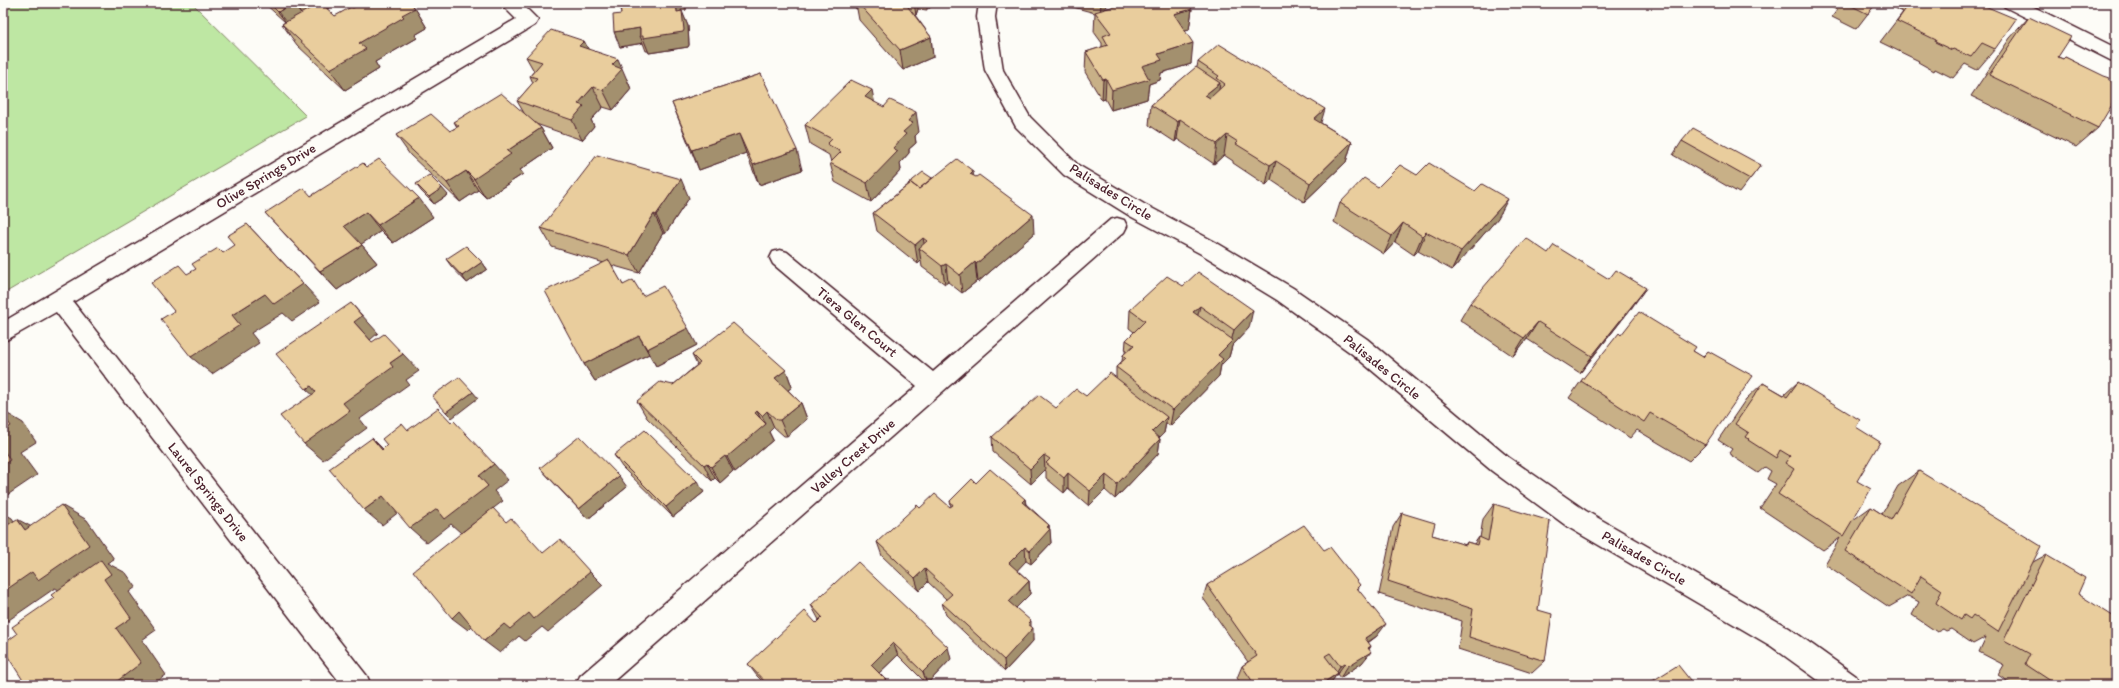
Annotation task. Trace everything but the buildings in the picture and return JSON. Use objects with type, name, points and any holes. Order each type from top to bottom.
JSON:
[{"type":"street","name":"Olive Springs Drive","points":[[3,333],[530,20],[509,3]]},
{"type":"street","name":"Palisades Circle","points":[[988,3],[986,17],[994,70],[1023,122],[1071,170],[1137,210],[1210,249],[1285,294],[1359,346],[1500,464],[1577,519],[1780,638],[1847,685]]},
{"type":"street","points":[[2011,3],[2116,56]]},
{"type":"street","name":"Valley Crest Drive","points":[[589,685],[1117,226]]},
{"type":"street","name":"Tiera Glen Court","points":[[780,258],[934,386]]},
{"type":"street","name":"Laurel Springs Drive","points":[[59,300],[358,685]]},
{"type":"green space","points":[[3,3],[192,3],[306,116],[3,294]]}]
